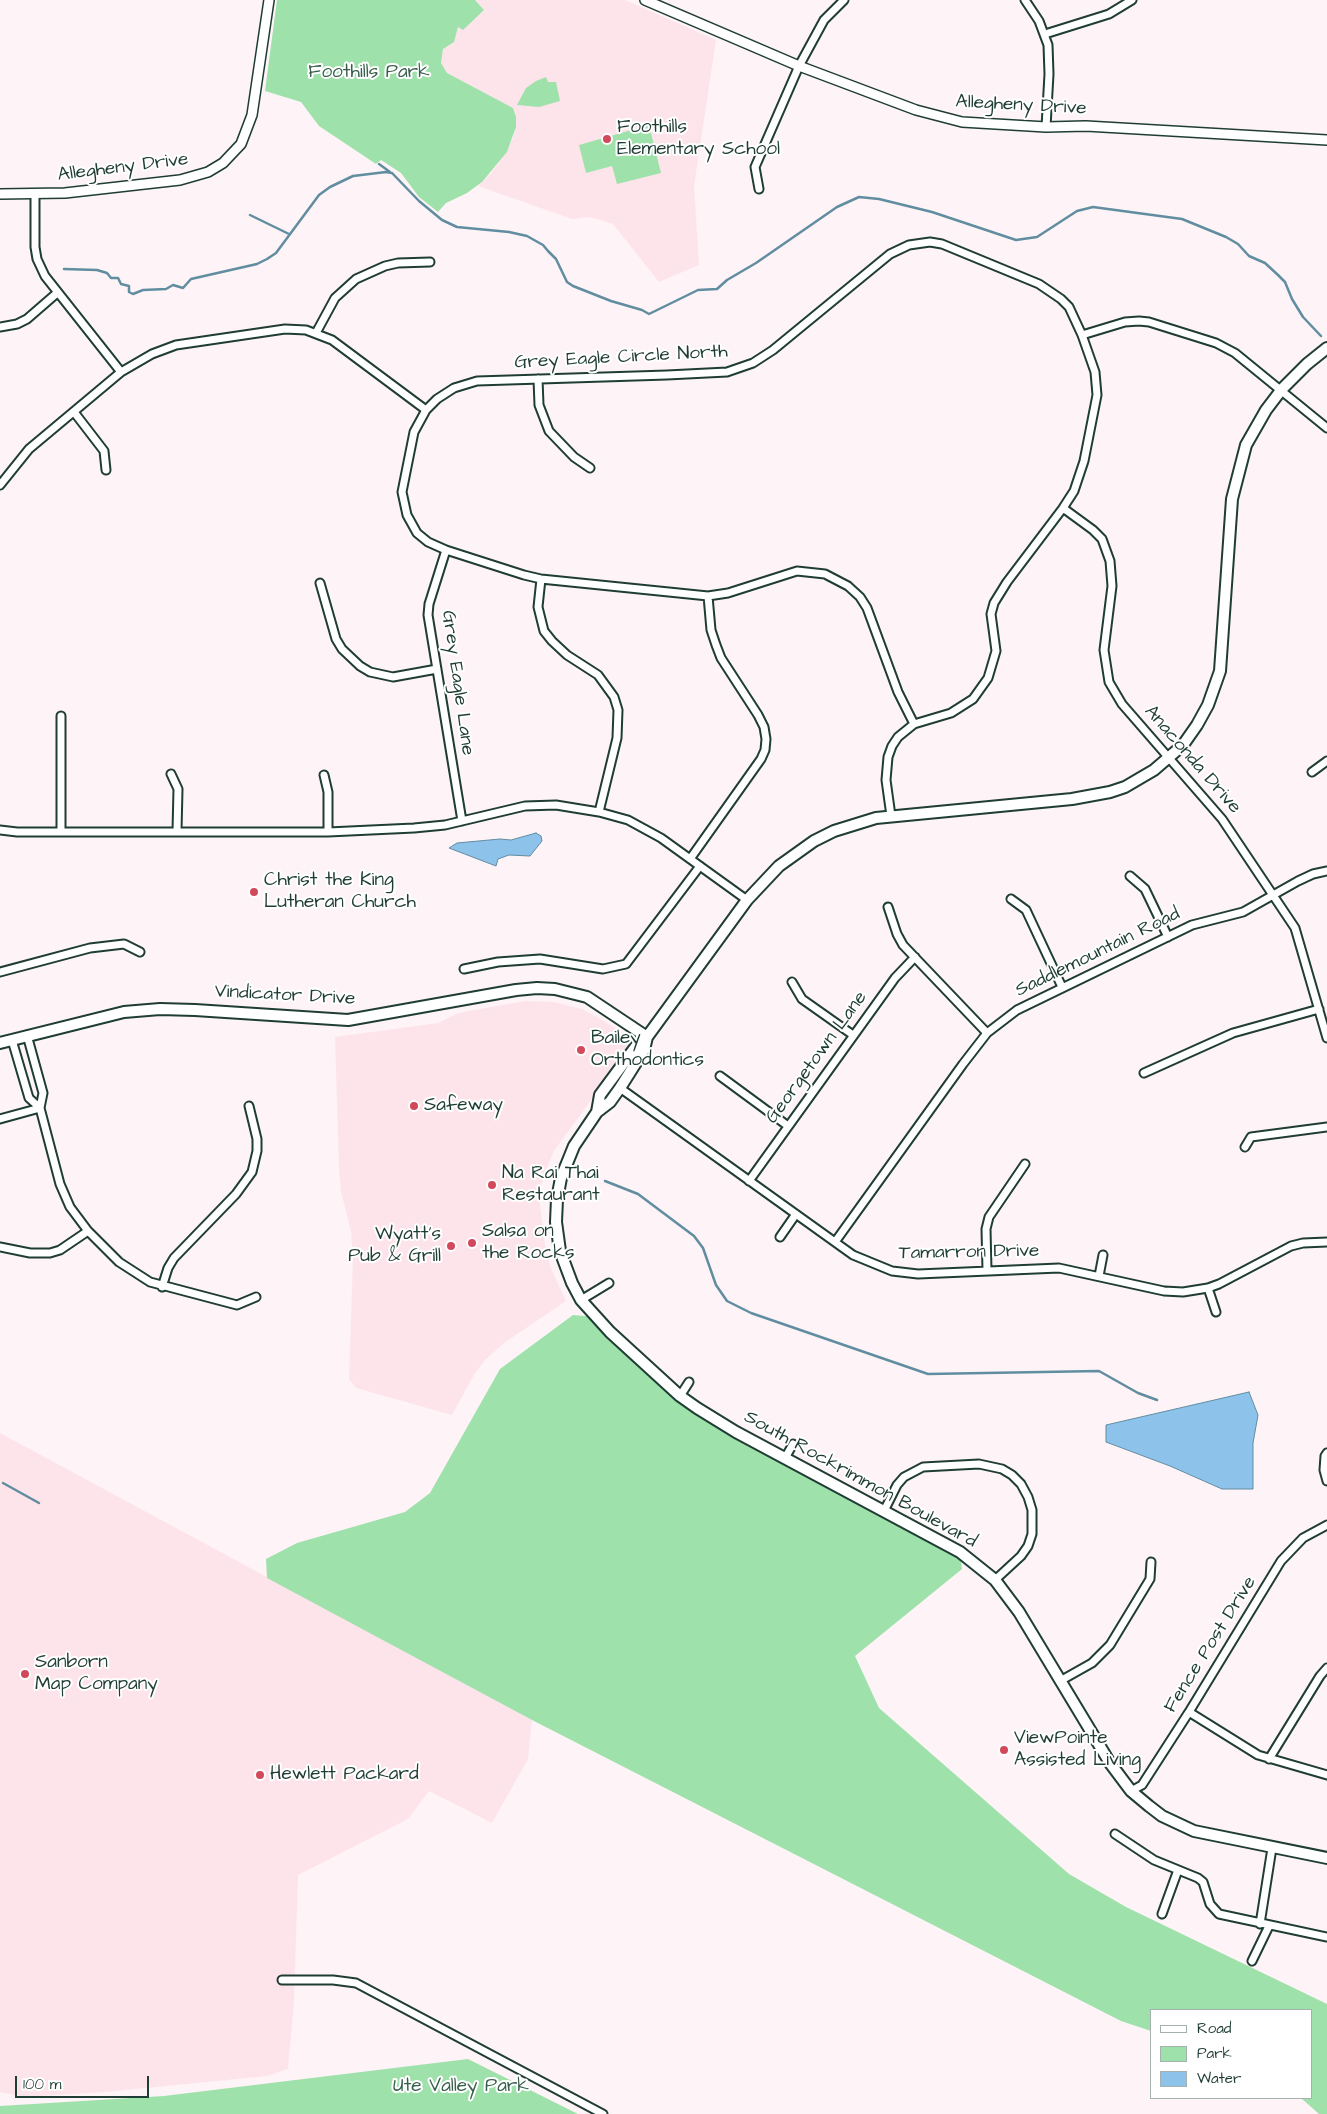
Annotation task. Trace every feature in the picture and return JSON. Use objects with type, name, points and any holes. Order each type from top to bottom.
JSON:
[{"type":"main road","name":"South Rockrimmon Boulevard","points":[[597,1112],[600,1095],[637,1045],[647,1038],[748,900],[779,866],[814,841],[851,824],[891,816],[1093,796],[1125,787],[1170,758],[1183,745],[1197,725],[1215,687],[1222,651],[1230,521],[1235,482],[1250,439],[1266,410],[1282,389],[1307,364],[1327,348]]},
{"type":"main road","name":"Vindicator Drive","points":[[0,1043],[103,1016],[142,1011],[195,1010],[348,1020],[516,990],[537,988],[556,989],[588,997],[647,1038]]},
{"type":"main road","name":"South Rockrimmon Boulevard","points":[[647,1038],[644,1050],[620,1088],[610,1102],[597,1112],[574,1146],[567,1161],[557,1199],[556,1222],[560,1250],[572,1283],[581,1300],[610,1332],[680,1396],[713,1419],[960,1552],[995,1580],[1019,1612],[1110,1763],[1130,1791],[1162,1816],[1194,1831],[1327,1858]]},
{"type":"street","name":"Allegheny Drive","points":[[0,194],[65,193],[180,180],[208,172],[223,163],[241,144],[252,114],[269,0]]},
{"type":"street","name":"Allegheny Drive","points":[[645,0],[799,66],[916,110],[962,122],[1046,127],[1086,126],[1327,140]]},
{"type":"street","points":[[1026,0],[1034,10],[1045,34],[1049,57],[1046,127]]},
{"type":"street","points":[[1045,34],[1109,14],[1132,0]]},
{"type":"street","points":[[759,189],[756,167],[799,66],[824,20],[842,1]]},
{"type":"street","points":[[34,194],[33,230],[37,259],[45,276],[121,372]]},
{"type":"street","name":"Grey Eagle Circle North","points":[[426,410],[445,393],[467,383],[477,381],[714,373],[740,368],[774,350],[890,254],[909,245],[930,242],[942,244],[1038,284],[1061,299],[1069,307],[1082,335],[1095,372],[1096,404],[1080,477],[1063,508],[1007,582],[994,603],[991,614],[996,651],[994,664],[981,690],[973,699],[951,713],[914,724]]},
{"type":"street","points":[[316,333],[335,298],[356,279],[391,264],[430,262]]},
{"type":"street","points":[[0,327],[17,324],[26,319],[57,293]]},
{"type":"street","points":[[1082,335],[1125,322],[1149,322],[1226,348],[1282,389],[1327,428]]},
{"type":"street","points":[[0,485],[29,449],[121,372],[152,354],[176,345],[285,329],[296,328],[316,333],[332,340],[426,410],[419,420],[411,444],[402,492],[403,504],[407,515],[417,533],[428,542],[446,550],[541,579],[708,596],[728,593],[797,572],[825,574],[843,582],[860,596],[867,608],[898,692],[914,724],[898,737],[888,757],[886,780],[891,816]]},
{"type":"street","points":[[538,379],[539,405],[549,431],[574,457],[590,468]]},
{"type":"street","points":[[74,412],[104,451],[106,470]]},
{"type":"street","name":"Anaconda Drive","points":[[1063,508],[1102,539],[1110,561],[1112,586],[1104,650],[1109,682],[1122,704],[1222,819],[1295,928],[1327,1038]]},
{"type":"street","name":"Grey Eagle Lane","points":[[446,550],[429,604],[428,615],[462,821]]},
{"type":"street","points":[[541,579],[538,607],[544,631],[552,642],[567,655],[598,675],[614,697],[618,710],[617,738],[599,812]]},
{"type":"street","points":[[320,583],[336,638],[342,649],[360,666],[370,672],[393,676],[437,669]]},
{"type":"street","points":[[690,859],[758,764],[765,750],[766,739],[764,727],[758,715],[721,658],[711,630],[708,596]]},
{"type":"street","points":[[61,716],[62,832]]},
{"type":"street","points":[[1312,772],[1327,761]]},
{"type":"street","points":[[170,774],[178,789],[178,831]]},
{"type":"street","points":[[324,775],[328,792],[328,832]]},
{"type":"street","points":[[0,830],[62,832],[328,832],[432,827],[525,806],[574,807],[628,820],[661,838],[748,900]]},
{"type":"street","points":[[464,969],[498,962],[540,959],[603,969],[626,964],[700,866]]},
{"type":"street","name":"Saddlemountain Road","points":[[835,1242],[963,1064],[988,1033],[1017,1010],[1062,986],[1192,925],[1243,912],[1271,894],[1313,874],[1327,871]]},
{"type":"street","points":[[1130,876],[1145,889],[1168,937]]},
{"type":"street","points":[[1011,899],[1026,910],[1062,986]]},
{"type":"street","points":[[888,907],[897,934],[903,945],[988,1033]]},
{"type":"street","points":[[0,972],[90,948],[124,944],[140,952]]},
{"type":"street","name":"Georgetown Lane","points":[[750,1180],[894,978],[915,957]]},
{"type":"street","points":[[792,982],[802,999],[852,1035]]},
{"type":"street","points":[[1144,1073],[1233,1033],[1319,1009]]},
{"type":"street","points":[[27,1035],[43,1093],[40,1108],[64,1194],[70,1207],[88,1231],[129,1270],[162,1287],[237,1306],[256,1297]]},
{"type":"street","points":[[12,1040],[29,1098],[40,1108]]},
{"type":"street","points":[[720,1076],[788,1126]]},
{"type":"street","name":"Tamarron Drive","points":[[620,1088],[835,1242],[865,1261],[892,1271],[918,1274],[1058,1268],[1174,1292],[1208,1288],[1233,1278],[1291,1246],[1304,1242],[1327,1242]]},
{"type":"street","points":[[162,1287],[168,1268],[174,1258],[236,1194],[252,1172],[257,1145],[249,1106]]},
{"type":"street","points":[[0,1119],[40,1108]]},
{"type":"street","points":[[1244,1147],[1252,1137],[1327,1127]]},
{"type":"street","points":[[987,1270],[986,1234],[989,1217],[1024,1164]]},
{"type":"street","points":[[780,1237],[796,1214]]},
{"type":"street","points":[[0,1247],[30,1253],[50,1253],[60,1250],[88,1231]]},
{"type":"street","points":[[1098,1276],[1103,1255]]},
{"type":"street","points":[[581,1300],[609,1283]]},
{"type":"street","points":[[1208,1288],[1216,1312]]},
{"type":"street","points":[[680,1396],[689,1382]]},
{"type":"street","points":[[785,1458],[794,1444]]},
{"type":"street","points":[[1327,1453],[1324,1470],[1327,1481]]},
{"type":"street","points":[[884,1511],[897,1485],[904,1477],[923,1467],[980,1464],[1002,1469],[1012,1475],[1021,1484],[1028,1497],[1033,1522],[1032,1534],[1028,1546],[1021,1556],[995,1580]]},
{"type":"street","points":[[1012,1475],[1017,1469]]},
{"type":"street","name":"Fence Post Drive","points":[[1130,1791],[1142,1785],[1281,1561],[1303,1538],[1327,1525]]},
{"type":"street","points":[[1060,1681],[1092,1663],[1110,1646],[1150,1579],[1151,1562]]},
{"type":"street","points":[[1269,1759],[1320,1676],[1327,1668]]},
{"type":"street","points":[[1189,1712],[1258,1755],[1327,1776]]},
{"type":"street","points":[[1115,1834],[1154,1860],[1198,1878],[1202,1882],[1210,1904],[1219,1914],[1327,1937]]},
{"type":"street","points":[[1260,1924],[1272,1848]]},
{"type":"street","points":[[1162,1914],[1178,1870]]},
{"type":"street","points":[[1252,1961],[1269,1926]]},
{"type":"street","points":[[282,1980],[333,1980],[356,1983],[603,2114]]},
{"type":"shaded area","name":"Foothills Elementary School","points":[[475,0],[625,0],[716,40],[694,186],[699,265],[659,282],[613,224],[590,217],[572,219],[479,185],[507,152],[514,135],[516,117],[513,108],[447,73],[441,63],[443,49],[458,27],[463,29],[484,10]]},
{"type":"shaded area","points":[[525,1001],[554,1002],[582,1009],[606,1022],[628,1038],[629,1044],[628,1049],[554,1151],[544,1175],[540,1191],[545,1244],[550,1266],[566,1301],[504,1343],[485,1360],[475,1373],[452,1415],[356,1388],[349,1379],[353,1258],[351,1231],[341,1192],[339,1169],[335,1037],[438,1023],[458,1013]]},
{"type":"shaded area","name":"Hewlett Packard","points":[[0,1433],[532,1720],[528,1759],[492,1823],[429,1791],[408,1819],[298,1875],[294,2002],[288,2069],[267,2076],[105,2092],[25,2097],[0,2092]]},
{"type":"green space","name":"Foothills Park","points":[[277,0],[475,0],[484,10],[463,30],[458,27],[454,42],[443,49],[441,63],[447,73],[513,108],[516,117],[516,127],[507,152],[482,182],[467,193],[446,203],[438,212],[419,197],[401,173],[381,160],[376,164],[319,126],[301,102],[265,91]]},
{"type":"green space","points":[[546,77],[548,82],[556,82],[560,101],[539,107],[517,105],[526,88]]},
{"type":"green space","points":[[649,125],[661,173],[617,184],[612,166],[586,173],[579,145]]},
{"type":"green space","points":[[573,1315],[596,1317],[697,1408],[960,1552],[962,1569],[855,1656],[879,1708],[1069,1874],[1126,1907],[1327,2004],[1327,2114],[1319,2114],[1302,2099],[1312,2099],[1312,2009],[1150,2009],[1150,2031],[1121,2021],[532,1720],[267,1578],[266,1559],[297,1543],[405,1512],[430,1493],[500,1369]]},
{"type":"green space","name":"Ute Valley Park","points":[[468,2059],[578,2114],[0,2114],[0,2106],[164,2096]]},
{"type":"water","points":[[536,833],[541,836],[542,841],[530,856],[509,855],[498,859],[496,866],[449,848],[457,843],[500,839],[511,840]]},
{"type":"water","points":[[1249,1392],[1258,1415],[1253,1443],[1253,1489],[1222,1489],[1170,1466],[1106,1442],[1106,1425]]},
{"type":"waterway","points":[[379,164],[390,172]]},
{"type":"waterway","points":[[64,269],[97,270],[107,273],[111,278],[118,278],[121,284],[129,286],[129,292],[133,294],[143,290],[166,289],[173,285],[183,288],[191,279],[257,264],[267,259],[276,253],[319,195],[330,187],[353,176],[386,172],[392,173],[419,201],[442,220],[457,227],[509,232],[527,236],[543,245],[556,259],[567,282],[573,286],[649,314],[698,290],[717,289],[727,280],[756,263],[837,207],[859,197],[879,199],[932,212],[1016,240],[1037,237],[1077,211],[1093,207],[1182,219],[1226,237],[1238,244],[1249,256],[1265,263],[1285,282],[1292,299],[1303,317],[1321,336]]},
{"type":"waterway","points":[[250,215],[289,234]]},
{"type":"waterway","points":[[605,1181],[638,1194],[694,1236],[703,1248],[716,1285],[727,1301],[751,1313],[928,1374],[1099,1371],[1138,1393],[1157,1400]]},
{"type":"waterway","points":[[3,1483],[39,1503]]},
{"type":"place","name":"Foothills Elementary School","points":[[607,139]]},
{"type":"place","name":"Christ the King Lutheran Church","points":[[254,892]]},
{"type":"place","name":"Bailey Orthodontics","points":[[581,1050]]},
{"type":"place","name":"Safeway","points":[[414,1106]]},
{"type":"place","name":"Na Rai Thai Restaurant","points":[[492,1185]]},
{"type":"place","name":"Salsa on the Rocks","points":[[472,1243]]},
{"type":"place","name":"Wyatt's Pub & Grill","points":[[451,1246]]},
{"type":"place","name":"Sanborn Map Company","points":[[25,1674]]},
{"type":"place","name":"ViewPointe Assisted Living","points":[[1004,1750]]},
{"type":"place","name":"Hewlett Packard","points":[[260,1775]]}]
